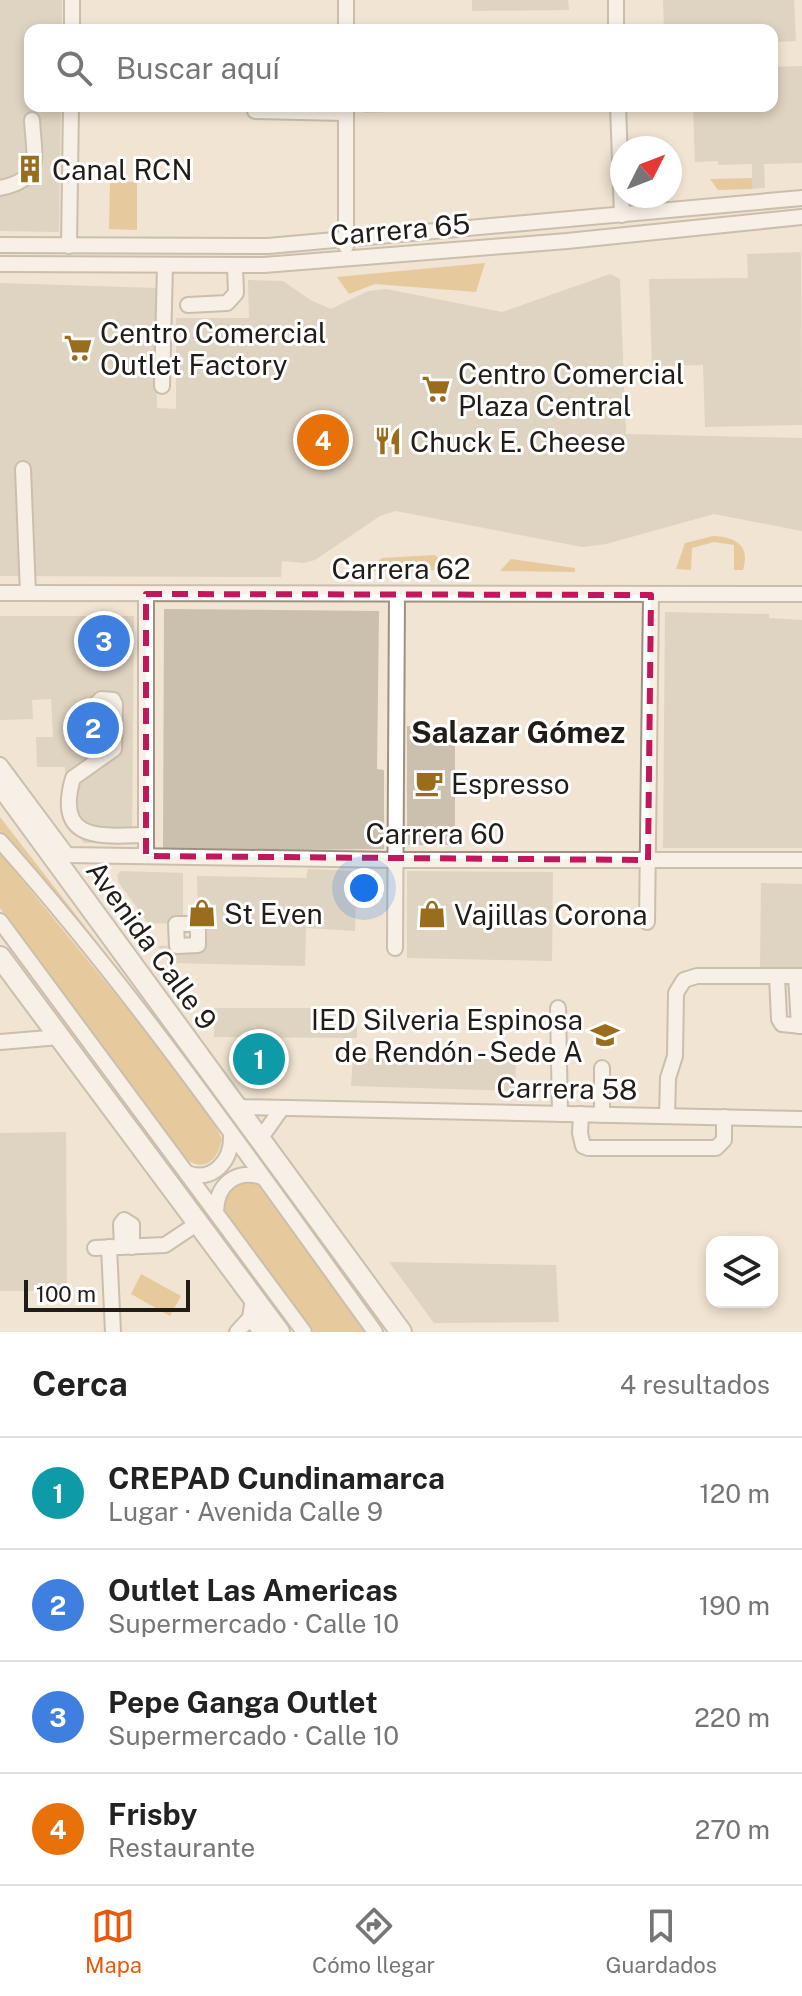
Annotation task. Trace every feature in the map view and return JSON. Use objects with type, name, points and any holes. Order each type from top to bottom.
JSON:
[{"type":"highway","name":"Avenida Calle 9","points":[[0,784],[401,1332]]},
{"type":"highway","points":[[0,808],[98,917]]},
{"type":"highway","points":[[67,855],[98,917]]},
{"type":"highway","points":[[2,963],[198,1223],[251,1308],[279,1332]]},
{"type":"street","points":[[72,0],[72,24]]},
{"type":"street","points":[[346,0],[346,24]]},
{"type":"street","points":[[616,0],[616,24]]},
{"type":"street","points":[[69,246],[71,112]]},
{"type":"street","points":[[346,112],[347,259]]},
{"type":"street","points":[[618,112],[622,215]]},
{"type":"street","points":[[0,188],[18,184],[30,177],[34,165],[32,120]]},
{"type":"street","name":"Carrera 65","points":[[0,245],[248,247],[802,198]]},
{"type":"street","name":"Carrera 65","points":[[0,264],[259,266],[567,241],[802,217]]},
{"type":"street","points":[[248,247],[259,266]]},
{"type":"street","points":[[162,386],[165,265]]},
{"type":"street","points":[[188,305],[227,303],[236,293],[235,266]]},
{"type":"street","points":[[23,469],[28,593]]},
{"type":"street","name":"Carrera 62","points":[[0,593],[802,594]]},
{"type":"street","points":[[146,594],[146,856]]},
{"type":"street","points":[[395,948],[397,594]]},
{"type":"street","points":[[647,922],[651,595]]},
{"type":"street","points":[[95,761],[75,775],[72,782],[70,808],[74,821],[90,834],[146,835]]},
{"type":"street","name":"Avenida Calle 9","points":[[0,765],[67,855]]},
{"type":"street","points":[[0,841],[99,957],[157,1032],[375,1332]]},
{"type":"street","name":"Carrera 60","points":[[67,855],[395,860],[802,860]]},
{"type":"street","points":[[0,921],[304,1332]]},
{"type":"street","points":[[667,1116],[668,1078],[675,1056],[676,993],[684,980],[697,976],[777,976],[799,976],[800,1026],[782,1024],[779,1019],[777,976]]},
{"type":"street","points":[[558,1008],[560,1114]]},
{"type":"street","points":[[0,1042],[60,1037]]},
{"type":"street","points":[[602,1068],[602,1115]]},
{"type":"street","name":"Carrera 58","points":[[237,1107],[802,1119]]},
{"type":"street","points":[[260,1139],[282,1108]]},
{"type":"street","points":[[581,1114],[580,1141],[588,1148],[716,1148],[724,1140],[724,1117]]},
{"type":"street","points":[[187,1173],[203,1176],[217,1170],[228,1158],[231,1136]]},
{"type":"street","points":[[216,1211],[218,1195],[229,1180],[241,1174],[262,1177]]},
{"type":"street","points":[[113,1332],[115,1247],[165,1245],[198,1223]]},
{"type":"street","points":[[237,1332],[251,1308]]},
{"type":"street","points":[[251,1308],[261,1332]]},
{"type":"highlighted area","points":[[146,594],[651,595],[648,860],[146,856]]},
{"type":"shaded area","points":[[752,178],[752,189],[718,190],[710,179]]},
{"type":"shaded area","points":[[110,181],[137,182],[137,230],[109,229]]},
{"type":"shaded area","points":[[485,263],[476,292],[375,284],[349,294],[337,277]]},
{"type":"shaded area","points":[[713,536],[728,538],[739,544],[745,554],[743,570],[734,570],[734,545],[714,542],[692,548],[691,570],[676,569],[685,543]]},
{"type":"shaded area","points":[[435,555],[448,570],[367,571],[382,558]]},
{"type":"shaded area","points":[[511,559],[575,568],[575,572],[500,571]]},
{"type":"shaded area","points":[[0,817],[100,946],[0,831]]},
{"type":"shaded area","points":[[0,853],[157,1045],[216,1127],[222,1139],[210,1162],[199,1165],[185,1159],[0,908]]},
{"type":"shaded area","points":[[256,1180],[366,1332],[314,1332],[222,1209],[223,1199],[235,1184]]},
{"type":"shaded area","points":[[141,1274],[181,1296],[170,1316],[131,1294]]},
{"type":"building","name":"Canal RCN","points":[[0,0],[62,0],[62,24],[24,24],[24,112],[61,112],[59,232],[0,231]]},
{"type":"building","points":[[472,0],[568,0],[569,10],[472,11]]},
{"type":"building","points":[[663,0],[794,0],[796,41],[778,42],[778,24],[664,24]]},
{"type":"building","points":[[802,66],[802,163],[764,164],[765,188],[752,189],[752,164],[695,162],[693,112],[778,112],[778,67]]},
{"type":"building","points":[[801,252],[802,425],[705,427],[703,365],[652,366],[649,279],[748,278],[747,254]]},
{"type":"building","points":[[610,274],[620,279],[626,434],[802,438],[802,531],[714,514],[606,544],[582,547],[396,511],[380,516],[315,560],[303,563],[282,561],[281,577],[0,576],[0,283],[156,288],[157,408],[176,409],[176,318],[249,318],[248,280],[283,281],[312,301],[331,309],[368,291],[386,289],[502,312]]},
{"type":"building","points":[[164,609],[379,611],[377,769],[384,770],[384,849],[163,851]]},
{"type":"building","points":[[665,612],[769,614],[769,618],[802,620],[802,848],[663,848]]},
{"type":"building","points":[[0,616],[134,616],[132,841],[84,843],[66,818],[65,767],[37,767],[36,737],[53,737],[51,699],[32,700],[33,719],[0,720]]},
{"type":"building","points":[[407,726],[455,726],[455,845],[407,845]]},
{"type":"building","points":[[308,869],[357,871],[355,931],[306,928],[305,966],[170,963],[158,946],[198,945],[197,876],[306,878]]},
{"type":"building","points":[[121,871],[183,873],[183,924],[148,923],[119,883],[117,875]]},
{"type":"building","points":[[407,871],[553,872],[552,961],[407,958]]},
{"type":"building","points":[[761,883],[802,884],[802,968],[760,967]]},
{"type":"building","points":[[214,1008],[339,1008],[339,1024],[357,1024],[357,1038],[214,1037]]},
{"type":"building","points":[[249,1046],[270,1047],[269,1073],[248,1072]]},
{"type":"building","points":[[353,1058],[516,1059],[515,1091],[351,1086]]},
{"type":"building","points":[[66,1132],[67,1291],[0,1291],[0,1133]]},
{"type":"building","points":[[389,1262],[556,1265],[559,1322],[434,1323]]},
{"type":"place","name":"Canal RCN","points":[[30,169]]},
{"type":"place","name":"Centro Comercial Outlet Factory","points":[[78,348]]},
{"type":"place","name":"Centro Comercial Plaza Central","points":[[436,389]]},
{"type":"place","name":"Frisby","points":[[323,440]]},
{"type":"place","name":"Chuck E. Cheese","points":[[388,441]]},
{"type":"place","name":"Pepe Ganga Outlet","points":[[104,641]]},
{"type":"place","name":"Outlet Las Americas","points":[[93,728]]},
{"type":"place","name":"Espresso","points":[[429,783]]},
{"type":"place","name":"St Even","points":[[202,913]]},
{"type":"place","name":"Vajillas Corona","points":[[432,914]]},
{"type":"place","name":"IED Silveria Espinosa de Rendón - Sede A","points":[[605,1035]]},
{"type":"place","name":"CREPAD Cundinamarca","points":[[259,1059]]},
{"type":"district","name":"Salazar Gómez","points":[[518,732]]}]
